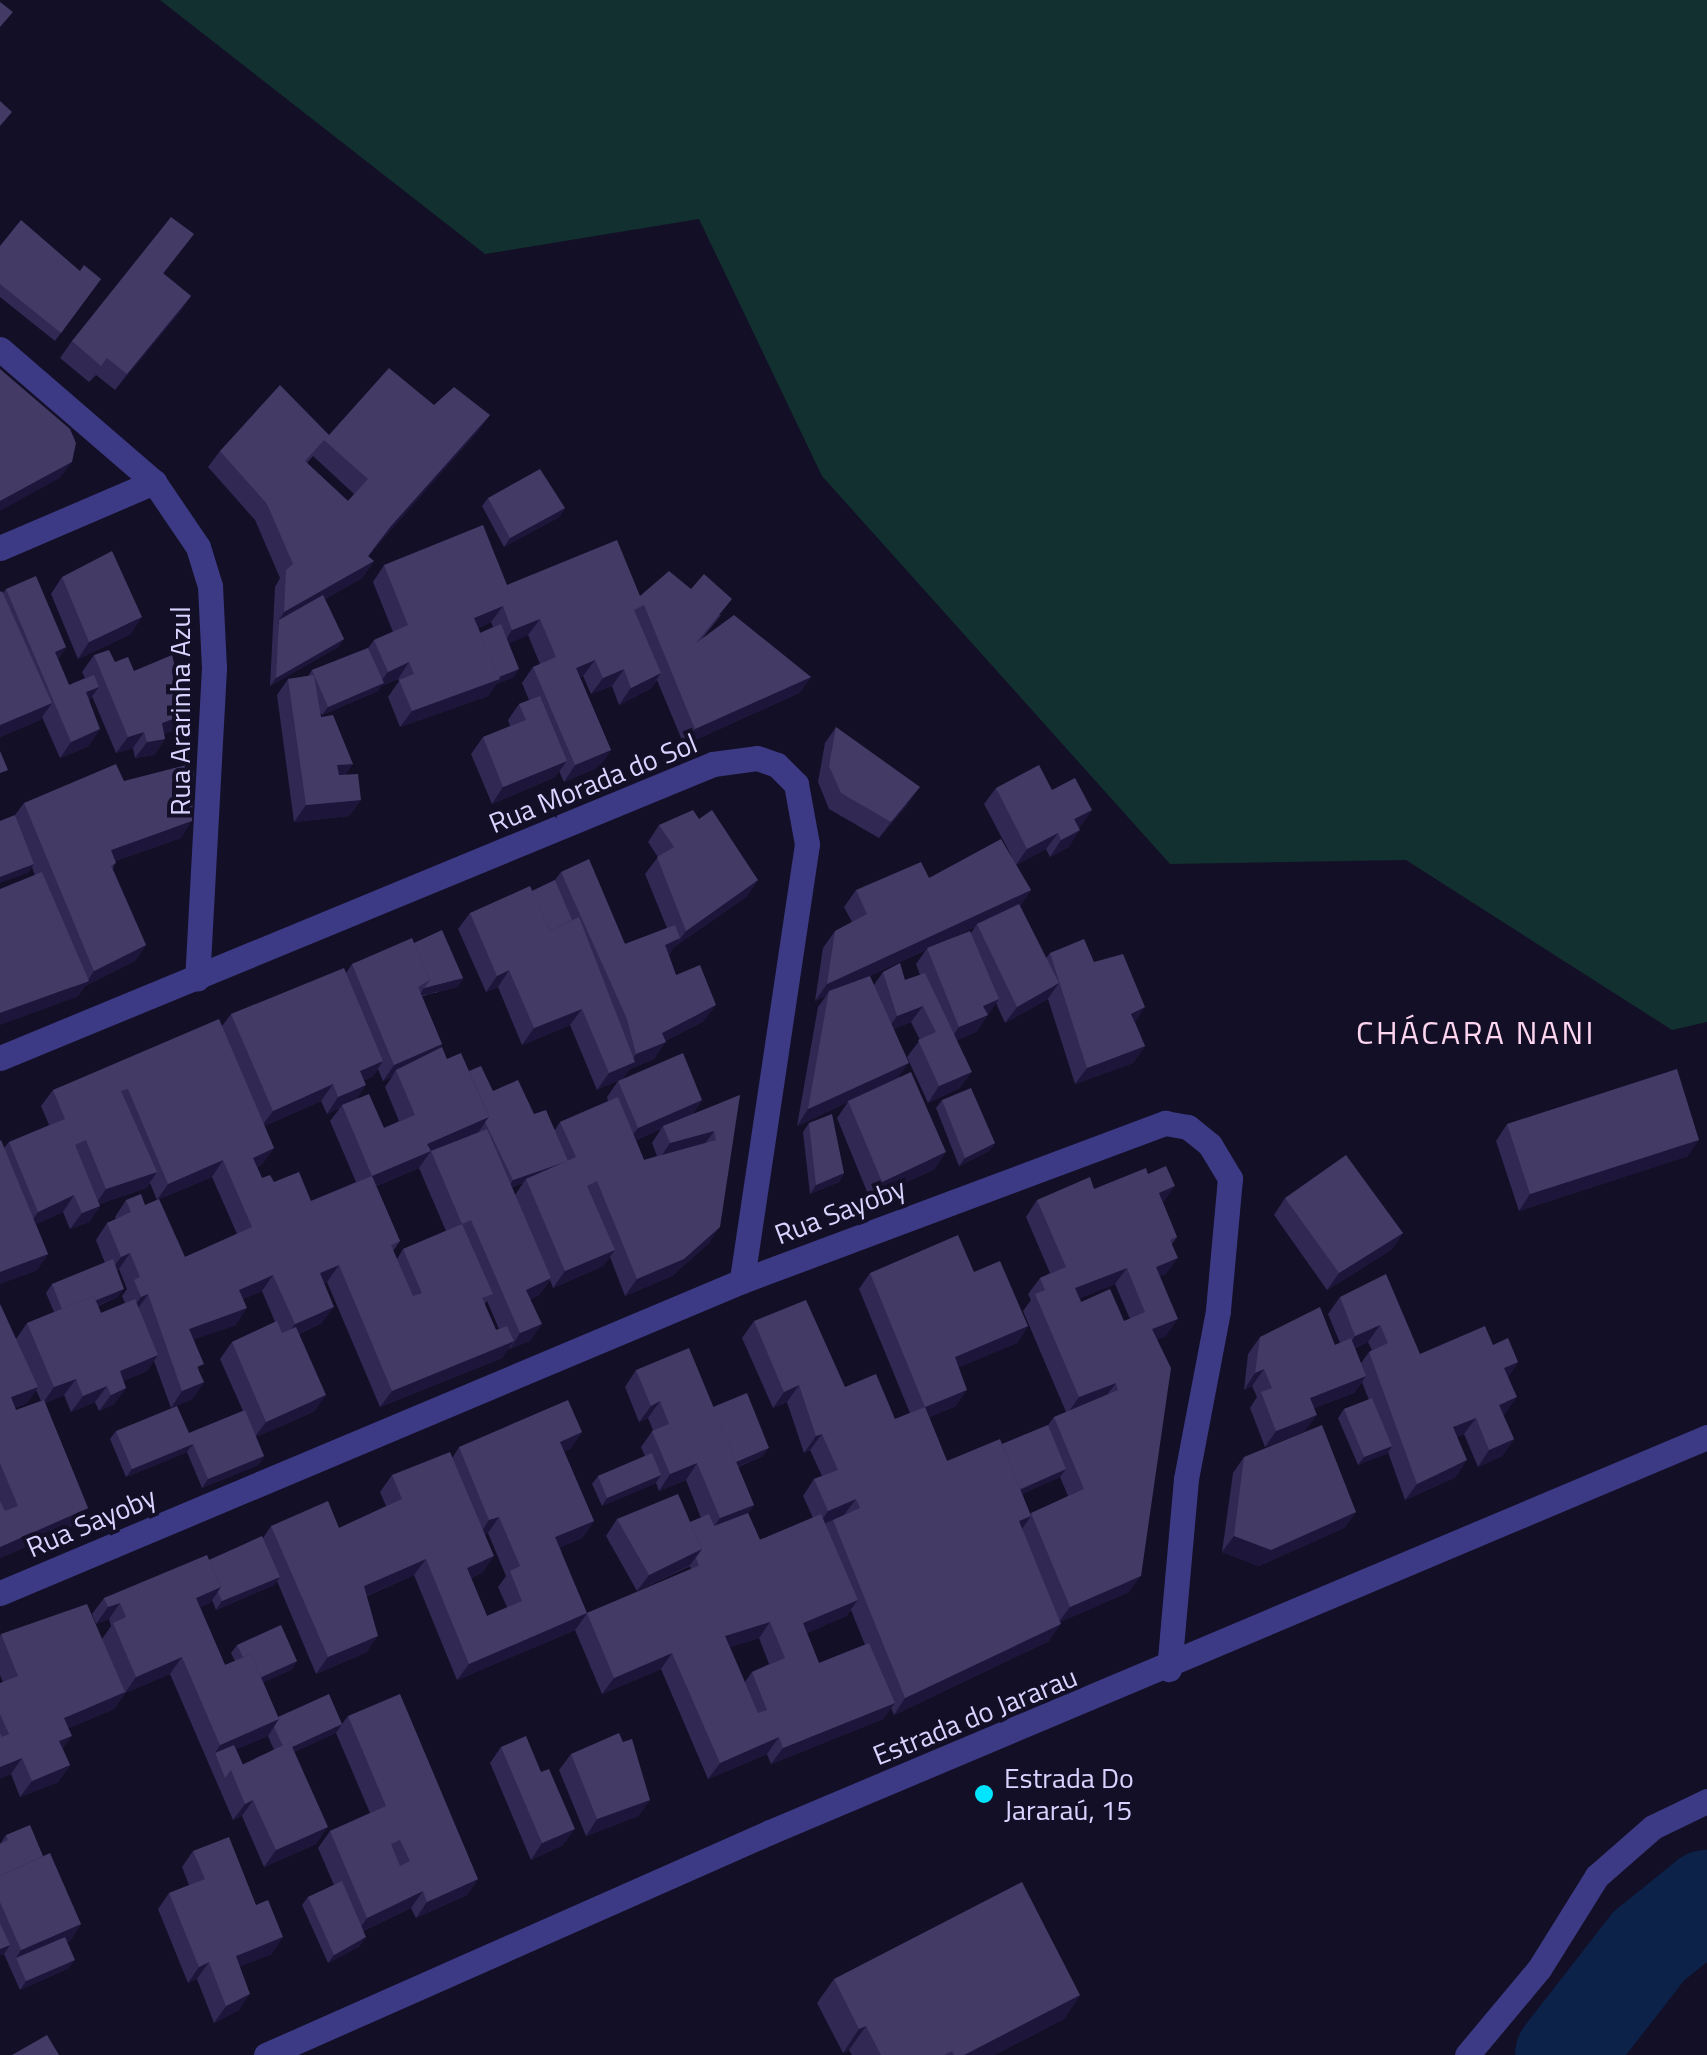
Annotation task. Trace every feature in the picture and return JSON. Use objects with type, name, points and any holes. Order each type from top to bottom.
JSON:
[{"type":"street","name":"Rua Ararinha Azul","points":[[0,349],[154,482],[198,547],[210,586],[208,856],[197,979]]},
{"type":"street","points":[[0,548],[154,482]]},
{"type":"street","name":"Rua Morada do Sol","points":[[0,1058],[713,764],[756,758],[777,765],[796,784],[808,844],[742,1281]]},
{"type":"street","name":"Rua Sayoby","points":[[0,1593],[742,1281],[1127,1132],[1165,1124],[1188,1127],[1210,1145],[1230,1178],[1218,1311],[1186,1479],[1168,1669]]},
{"type":"street","name":"Estrada do Jararau","points":[[266,2055],[770,1832],[1168,1669],[1707,1436]]},
{"type":"street","points":[[1467,2055],[1538,1968],[1597,1876],[1653,1827],[1707,1801]]},
{"type":"green space","points":[[160,0],[1707,0],[1707,1022],[1672,1030],[1406,860],[1170,864],[822,476],[699,219],[485,254]]},
{"type":"building","points":[[0,2],[13,12],[0,27]]},
{"type":"building","points":[[0,101],[12,112],[0,126]]},
{"type":"building","points":[[171,217],[194,234],[163,273],[191,296],[127,374],[107,358],[101,366],[72,341]]},
{"type":"building","points":[[21,220],[80,271],[84,265],[101,279],[61,333],[0,284],[0,246]]},
{"type":"building","points":[[389,368],[434,405],[454,387],[490,415],[391,526],[368,556],[374,561],[284,612],[286,570],[293,564],[267,504],[220,451],[280,385],[329,435]],"holes":[[[324,440],[368,479],[348,501],[305,461]]]},
{"type":"building","points":[[0,369],[70,429],[76,443],[72,462],[0,501]]},
{"type":"building","points":[[540,469],[565,508],[510,538],[488,498]]},
{"type":"building","points":[[483,525],[507,585],[617,540],[640,596],[669,571],[691,589],[704,574],[732,599],[696,643],[734,615],[811,677],[695,729],[644,605],[634,610],[661,673],[631,688],[624,669],[603,678],[595,660],[576,668],[611,750],[575,765],[533,667],[556,657],[540,619],[512,630],[503,606],[474,618],[500,679],[412,711],[399,680],[414,674],[409,662],[388,672],[374,640],[408,625],[384,565]]},
{"type":"building","points":[[112,551],[142,617],[89,642],[62,577]]},
{"type":"building","points":[[36,576],[66,647],[55,652],[69,685],[94,675],[99,687],[86,692],[100,729],[71,742],[6,589]]},
{"type":"building","points":[[0,592],[52,703],[0,725]]},
{"type":"building","points":[[323,595],[344,639],[276,678],[279,620]]},
{"type":"building","points":[[501,624],[519,669],[499,677],[480,633]]},
{"type":"building","points":[[368,648],[384,683],[328,707],[312,670]]},
{"type":"building","points":[[109,650],[115,662],[128,657],[134,671],[172,655],[187,714],[162,723],[165,739],[147,742],[144,732],[128,737],[94,655]]},
{"type":"building","points":[[314,675],[321,717],[333,715],[353,764],[337,765],[339,775],[358,774],[361,800],[306,805],[288,679]]},
{"type":"building","points":[[540,696],[567,761],[503,787],[483,737],[526,720],[519,704]]},
{"type":"building","points":[[836,727],[920,787],[891,822],[841,793],[829,766]]},
{"type":"building","points":[[0,751],[8,770],[0,773]]},
{"type":"building","points":[[194,763],[192,821],[111,850],[116,863],[111,866],[146,945],[94,971],[24,803],[116,764],[124,781]]},
{"type":"building","points":[[1039,765],[1052,790],[1075,778],[1092,810],[1074,819],[1080,830],[1061,840],[1058,833],[1027,849],[996,788]]},
{"type":"building","points":[[693,810],[699,819],[712,810],[758,880],[686,931],[657,857],[674,847],[659,825]]},
{"type":"building","points":[[15,815],[34,864],[0,877],[0,821]]},
{"type":"building","points":[[1001,839],[1031,890],[827,984],[835,931],[867,914],[856,890],[921,862],[929,878]]},
{"type":"building","points":[[589,859],[625,944],[675,925],[680,938],[665,945],[676,975],[700,965],[716,1005],[662,1033],[666,1042],[636,1054],[627,1019],[561,872]]},
{"type":"building","points":[[42,872],[89,981],[0,1013],[0,889]]},
{"type":"building","points":[[555,880],[572,920],[550,931],[532,891]]},
{"type":"building","points":[[530,886],[550,931],[579,917],[635,1062],[609,1073],[582,1009],[534,1028],[509,970],[497,976],[470,913]]},
{"type":"building","points":[[1019,904],[1059,983],[1017,1007],[977,924]]},
{"type":"building","points":[[442,930],[463,978],[424,988],[430,980],[414,943]]},
{"type":"building","points":[[970,931],[999,999],[983,1006],[988,1015],[959,1027],[927,948]]},
{"type":"building","points":[[412,938],[430,980],[418,987],[442,1044],[394,1065],[352,964]]},
{"type":"building","points":[[1084,939],[1094,962],[1123,954],[1145,1007],[1131,1014],[1145,1046],[1087,1068],[1050,953]]},
{"type":"building","points":[[900,963],[905,980],[925,973],[972,1072],[939,1086],[918,1040],[936,1032],[923,1006],[897,1016],[883,972]]},
{"type":"building","points":[[344,968],[383,1061],[360,1071],[366,1085],[338,1097],[333,1084],[273,1111],[231,1014]]},
{"type":"building","points":[[870,976],[909,1063],[808,1109],[829,991]]},
{"type":"building","points":[[219,1019],[274,1148],[253,1158],[262,1178],[270,1175],[274,1182],[299,1172],[311,1201],[372,1176],[400,1241],[391,1245],[413,1296],[422,1293],[403,1249],[462,1224],[493,1294],[482,1298],[496,1330],[507,1326],[514,1341],[392,1391],[339,1265],[320,1273],[334,1307],[295,1324],[273,1275],[239,1290],[247,1308],[189,1329],[204,1364],[197,1367],[204,1382],[182,1391],[148,1294],[141,1297],[134,1280],[140,1277],[130,1253],[121,1257],[107,1223],[131,1212],[126,1200],[141,1194],[145,1205],[159,1199],[185,1257],[252,1227],[223,1160],[168,1184],[128,1089],[121,1091],[157,1172],[106,1189],[86,1140],[75,1145],[100,1206],[82,1213],[74,1195],[38,1212],[9,1142],[65,1119],[53,1090]]},
{"type":"building","points":[[442,1047],[447,1059],[461,1053],[489,1117],[427,1144],[431,1151],[372,1176],[342,1105],[369,1094],[384,1128],[415,1115],[396,1070]]},
{"type":"building","points":[[683,1053],[702,1100],[638,1128],[618,1081]]},
{"type":"building","points":[[481,1066],[493,1091],[518,1080],[534,1114],[546,1110],[568,1161],[513,1180],[485,1122],[489,1117],[469,1071]]},
{"type":"building","points":[[1677,1069],[1699,1140],[1530,1194],[1507,1124]]},
{"type":"building","points":[[911,1072],[946,1152],[882,1182],[848,1101]]},
{"type":"building","points":[[971,1088],[995,1143],[965,1158],[942,1100]]},
{"type":"building","points":[[740,1095],[720,1227],[684,1259],[637,1279],[597,1181],[587,1186],[615,1250],[565,1271],[526,1179],[576,1157],[560,1122],[618,1097],[644,1160],[716,1140],[714,1131],[670,1143],[663,1126]]},
{"type":"building","points":[[832,1114],[844,1173],[816,1185],[809,1123]]},
{"type":"building","points":[[487,1129],[551,1278],[526,1290],[542,1324],[520,1333],[471,1220],[462,1224],[431,1151]]},
{"type":"building","points":[[0,1141],[48,1254],[0,1272]]},
{"type":"building","points":[[1346,1155],[1403,1233],[1339,1273],[1285,1198]]},
{"type":"building","points":[[1166,1166],[1175,1186],[1159,1193],[1177,1237],[1170,1240],[1178,1258],[1156,1267],[1178,1319],[1152,1329],[1171,1368],[1141,1576],[1070,1607],[1031,1513],[1084,1489],[1054,1417],[1118,1390],[1116,1383],[1079,1397],[1035,1294],[1045,1290],[1040,1278],[1066,1267],[1037,1200],[1090,1177],[1094,1189],[1146,1168],[1148,1174]],"holes":[[[1127,1268],[1145,1312],[1124,1321],[1110,1289],[1081,1302],[1075,1288]]]},
{"type":"building","points":[[958,1235],[974,1272],[1000,1261],[1028,1326],[955,1357],[967,1390],[925,1407],[870,1273]]},
{"type":"building","points":[[113,1259],[124,1289],[62,1309],[52,1284]]},
{"type":"building","points":[[1386,1274],[1420,1354],[1485,1326],[1493,1345],[1508,1338],[1518,1362],[1504,1368],[1517,1397],[1499,1405],[1514,1439],[1489,1450],[1476,1418],[1453,1427],[1467,1460],[1417,1484],[1369,1352],[1388,1343],[1380,1325],[1355,1336],[1340,1297]]},
{"type":"building","points":[[94,1296],[101,1313],[135,1299],[158,1355],[120,1371],[126,1388],[111,1395],[107,1386],[83,1396],[76,1379],[54,1387],[27,1323]]},
{"type":"building","points":[[806,1300],[845,1387],[876,1374],[895,1419],[925,1407],[947,1461],[1000,1439],[1031,1516],[1019,1521],[1061,1624],[905,1698],[833,1520],[860,1508],[856,1499],[828,1511],[814,1479],[838,1470],[822,1434],[816,1436],[799,1385],[784,1392],[754,1321]]},
{"type":"building","points":[[0,1304],[38,1387],[11,1397],[16,1410],[44,1400],[88,1508],[0,1547],[0,1501],[5,1511],[18,1506],[0,1463]]},
{"type":"building","points":[[1320,1307],[1335,1345],[1351,1338],[1366,1376],[1310,1398],[1317,1415],[1276,1431],[1261,1392],[1272,1388],[1264,1369],[1255,1373],[1260,1337]]},
{"type":"building","points":[[277,1321],[282,1333],[296,1327],[326,1395],[266,1422],[232,1342]]},
{"type":"building","points":[[689,1348],[754,1505],[720,1518],[697,1463],[670,1474],[652,1431],[669,1424],[660,1401],[651,1406],[636,1370]]},
{"type":"building","points":[[747,1393],[769,1448],[736,1462],[713,1407]]},
{"type":"building","points":[[1372,1398],[1392,1446],[1364,1457],[1344,1409]]},
{"type":"building","points":[[568,1400],[582,1432],[560,1442],[594,1521],[555,1537],[587,1613],[469,1664],[426,1559],[364,1586],[378,1636],[328,1657],[271,1526],[328,1501],[339,1528],[402,1499],[392,1475],[450,1452],[494,1556],[467,1568],[487,1616],[522,1601],[510,1571],[520,1566],[499,1517],[489,1520],[459,1447]]},
{"type":"building","points":[[177,1406],[189,1433],[245,1410],[264,1456],[208,1479],[193,1444],[132,1469],[116,1431]]},
{"type":"building","points":[[1048,1425],[1066,1469],[1020,1489],[1002,1444]]},
{"type":"building","points":[[1322,1425],[1356,1512],[1271,1550],[1234,1536],[1244,1457]]},
{"type":"building","points":[[652,1453],[661,1475],[607,1498],[598,1476]]},
{"type":"building","points":[[678,1494],[702,1549],[649,1575],[617,1519]]},
{"type":"building","points":[[748,1513],[760,1540],[699,1566],[696,1558],[702,1549],[690,1522],[709,1514],[714,1526]]},
{"type":"building","points":[[821,1514],[858,1600],[803,1623],[819,1663],[869,1643],[895,1703],[783,1748],[779,1737],[720,1763],[672,1653],[614,1678],[587,1613]],"holes":[[[770,1622],[785,1658],[752,1672],[767,1710],[758,1713],[725,1636]]]},
{"type":"building","points":[[262,1536],[280,1577],[222,1601],[218,1592],[221,1587],[209,1560]]},
{"type":"building","points":[[207,1555],[221,1587],[196,1598],[225,1665],[251,1654],[279,1719],[220,1745],[182,1657],[136,1677],[113,1623],[126,1617],[120,1603],[108,1607],[104,1598]]},
{"type":"building","points":[[87,1604],[125,1692],[64,1718],[72,1736],[59,1741],[70,1765],[32,1781],[22,1758],[0,1767],[0,1733],[2,1737],[9,1734],[0,1714],[0,1683],[18,1676],[1,1634]]},
{"type":"building","points":[[281,1625],[297,1661],[261,1677],[251,1654],[243,1657],[237,1645]]},
{"type":"building","points":[[329,1694],[342,1724],[292,1747],[290,1742],[283,1746],[274,1727],[278,1717]]},
{"type":"building","points":[[400,1694],[478,1879],[427,1902],[423,1891],[367,1918],[330,1831],[386,1806],[348,1716]],"holes":[[[400,1840],[410,1861],[400,1866],[391,1844]]]},
{"type":"building","points":[[619,1733],[623,1742],[632,1739],[650,1800],[597,1819],[571,1754]]},
{"type":"building","points":[[526,1736],[541,1772],[549,1769],[575,1829],[542,1843],[501,1747]]},
{"type":"building","points":[[290,1742],[328,1827],[276,1850],[253,1800],[245,1804],[231,1770]]},
{"type":"building","points":[[234,1745],[243,1765],[225,1778],[215,1753]]},
{"type":"building","points":[[30,1825],[43,1856],[0,1876],[0,1844],[8,1840],[6,1835]]},
{"type":"building","points":[[229,1837],[256,1905],[268,1900],[283,1937],[236,1956],[250,1994],[226,2006],[209,1962],[199,1967],[169,1893],[205,1879],[193,1851]]},
{"type":"building","points":[[50,1853],[81,1924],[21,1950],[0,1902],[0,1876]]},
{"type":"building","points":[[342,1881],[366,1937],[334,1955],[308,1897]]},
{"type":"building","points":[[1022,1882],[1080,1995],[964,2055],[954,2055],[952,2051],[944,2055],[881,2055],[866,2026],[859,2029],[834,1979]]},
{"type":"building","points":[[0,1923],[10,1945],[0,1949]]},
{"type":"building","points":[[65,1937],[75,1960],[26,1981],[16,1958]]},
{"type":"building","points":[[47,2035],[59,2055],[12,2055]]},
{"type":"waterway","points":[[1564,2055],[1649,1946],[1707,1899]]},
{"type":"place","name":"Estrada Do Jararaú, 15","points":[[984,1794]]},
{"type":"district","name":"CHÁCARA NANI","points":[[1476,1032]]}]
